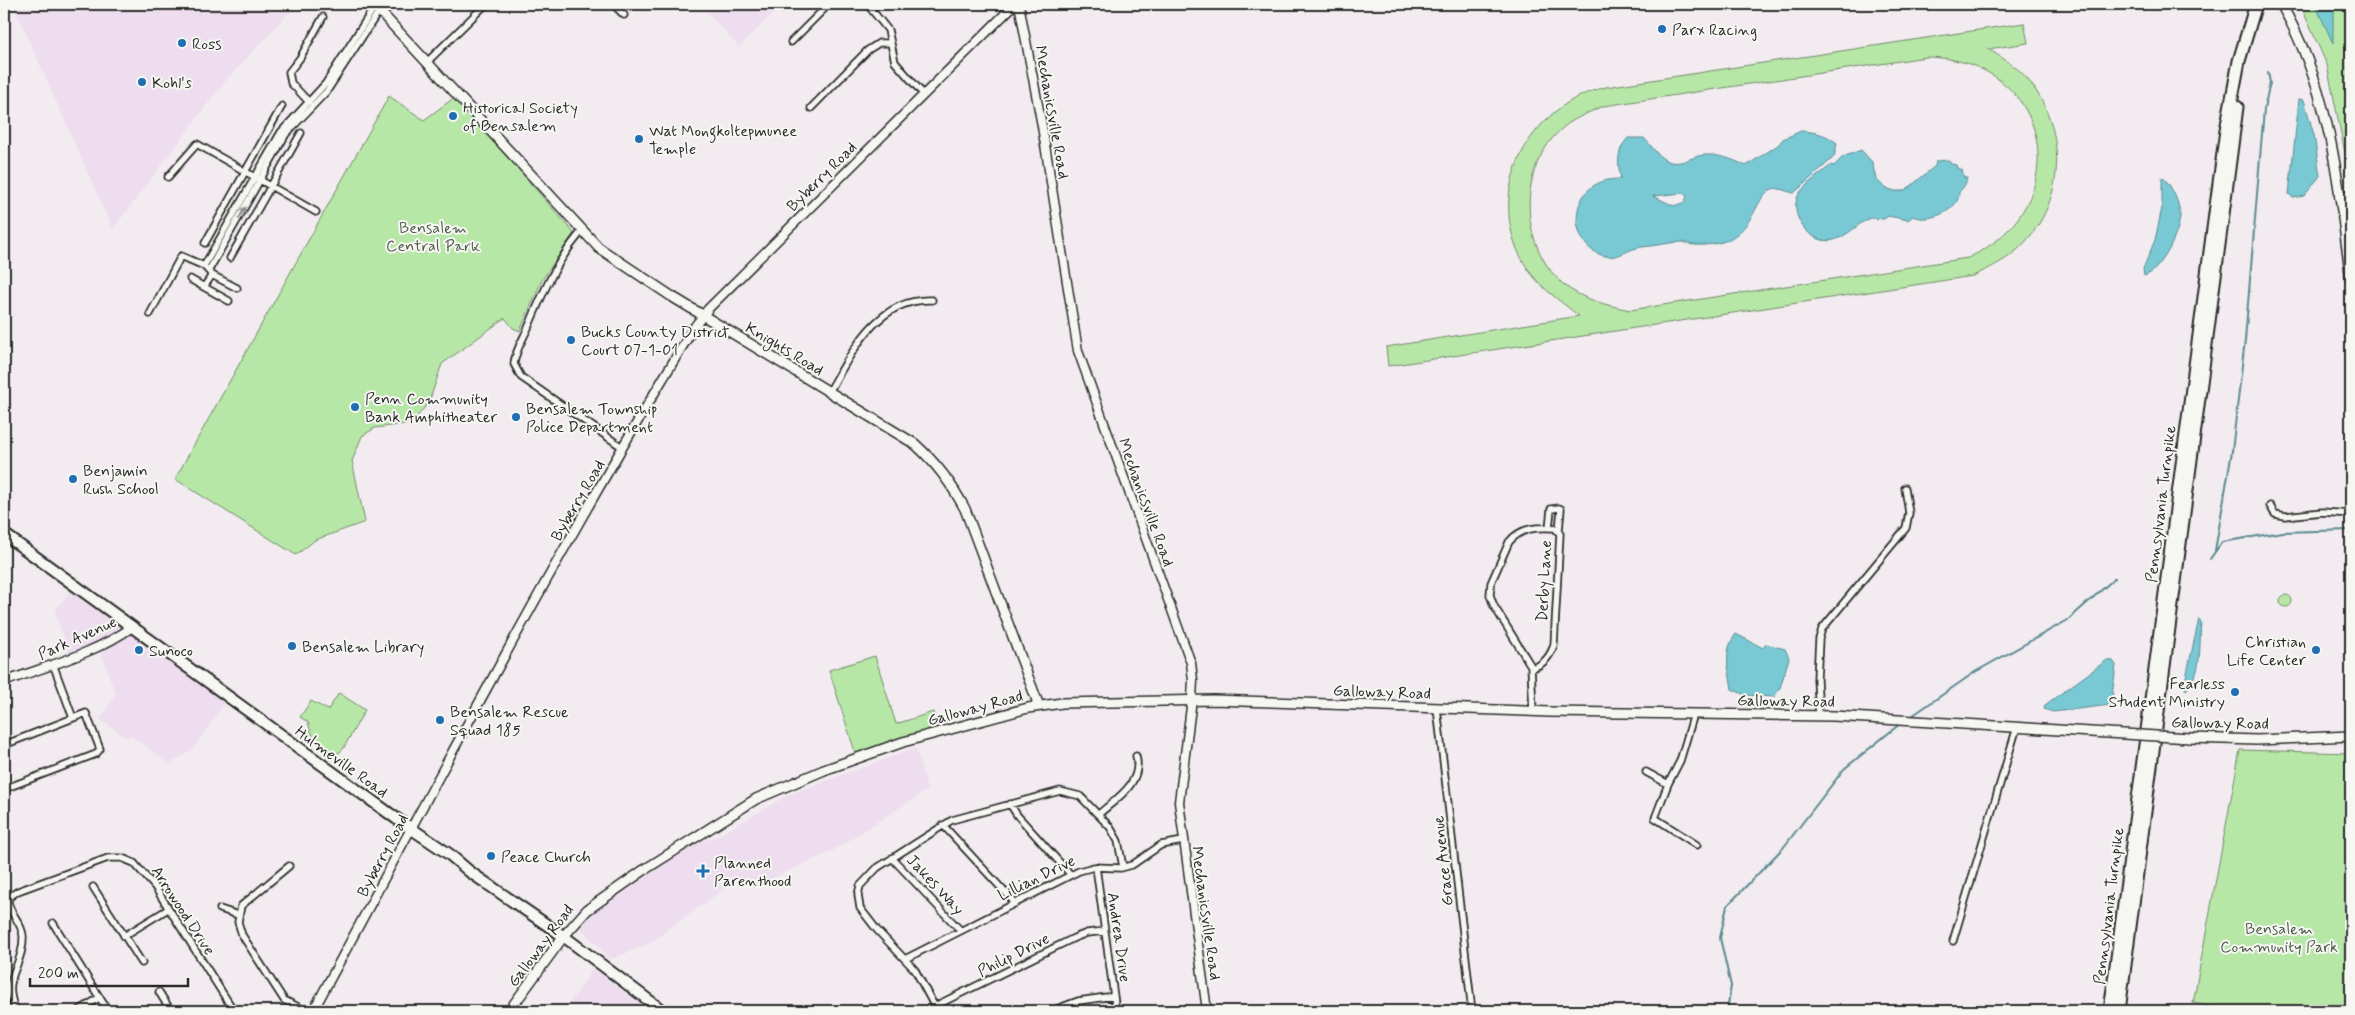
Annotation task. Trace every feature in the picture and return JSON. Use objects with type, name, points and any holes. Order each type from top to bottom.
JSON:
[{"type":"highway","name":"Pennsylvania Turnpike","points":[[2110,1011],[2226,130],[2239,61],[2256,4]]},
{"type":"highway","name":"Pennsylvania Turnpike","points":[[2118,1011],[2237,110],[2247,60],[2264,4]]},
{"type":"main road","points":[[2281,4],[2306,52],[2320,94],[2339,196],[2351,280]]},
{"type":"main road","name":"Knights Road","points":[[376,7],[582,230],[610,256],[915,444],[936,464],[951,483],[965,509],[1039,706]]},
{"type":"main road","name":"Hulmeville Road","points":[[4,534],[663,1011]]},
{"type":"main road","name":"Galloway Road","points":[[510,1011],[579,916],[602,898],[700,833],[768,793],[903,742],[1039,706],[1192,699],[1533,712],[1819,716],[2190,738],[2256,740],[2351,736]]},
{"type":"street","points":[[428,62],[486,4]]},
{"type":"street","points":[[612,4],[624,15]]},
{"type":"street","points":[[791,42],[830,4]]},
{"type":"street","points":[[867,4],[885,24],[895,62],[924,95]]},
{"type":"street","name":"Byberry Road","points":[[313,1011],[536,598],[622,447],[703,315],[872,144],[1017,4]]},
{"type":"street","name":"Mechanicsville Road","points":[[1017,4],[1048,165],[1078,351],[1190,660],[1193,680],[1192,699],[1180,795],[1183,841],[1207,1011]]},
{"type":"street","points":[[208,270],[286,134],[326,83],[376,7]]},
{"type":"street","points":[[311,103],[291,84],[289,72],[300,58],[323,17]]},
{"type":"street","points":[[811,108],[868,50],[879,43],[891,43]]},
{"type":"street","points":[[204,287],[208,270],[254,177],[287,123],[311,103]]},
{"type":"street","points":[[205,243],[282,106]]},
{"type":"street","points":[[230,258],[301,133]]},
{"type":"street","points":[[168,177],[197,144],[316,212]]},
{"type":"street","points":[[2339,196],[2351,194]]},
{"type":"street","points":[[582,230],[553,271],[518,348],[514,364],[521,377],[622,447]]},
{"type":"street","points":[[150,314],[181,256],[237,288]]},
{"type":"street","points":[[190,280],[229,301]]},
{"type":"street","points":[[830,392],[861,337],[886,313],[918,299],[932,300]]},
{"type":"street","points":[[1819,716],[1817,679],[1820,634],[1828,620],[1906,528],[1909,513],[1905,488]]},
{"type":"street","points":[[2270,506],[2275,514],[2285,516],[2322,512],[2351,514]]},
{"type":"street","points":[[1549,528],[1551,509],[1559,508],[1561,509],[1559,530]]},
{"type":"street","name":"Derby Lane","points":[[1549,528],[1559,530],[1554,645],[1543,663],[1532,668],[1494,606],[1490,587],[1512,538],[1527,529],[1549,528]]},
{"type":"street","name":"Park Avenue","points":[[4,682],[113,640],[132,627]]},
{"type":"street","points":[[53,664],[73,718]]},
{"type":"street","points":[[1532,668],[1533,712]]},
{"type":"street","name":"Grace Avenue","points":[[1438,708],[1472,1011]]},
{"type":"street","points":[[4,745],[86,713],[100,750],[96,754],[4,788]]},
{"type":"street","points":[[1694,714],[1680,761],[1668,784],[1655,818],[1697,846]]},
{"type":"street","points":[[1953,941],[2017,727]]},
{"type":"street","points":[[1099,814],[1135,780],[1138,770],[1136,756]]},
{"type":"street","points":[[1646,772],[1668,784]]},
{"type":"street","points":[[936,1009],[922,980],[866,917],[859,903],[859,891],[863,881],[892,858],[943,825],[963,816],[1054,792],[1068,792],[1080,796],[1099,814],[1118,841],[1123,867]]},
{"type":"street","points":[[1010,804],[1017,815],[1071,874]]},
{"type":"street","points":[[943,825],[1015,903]]},
{"type":"street","name":"Lillian Drive","points":[[905,959],[1071,874],[1096,866],[1123,867],[1132,865],[1161,845],[1183,841]]},
{"type":"street","name":"Arrowood Drive","points":[[6,896],[92,863],[114,857],[130,860],[140,867],[234,1011]]},
{"type":"street","name":"Jakes Way","points":[[892,858],[960,930]]},
{"type":"street","points":[[289,866],[241,906],[238,915],[242,935],[284,1000],[308,1011]]},
{"type":"street","name":"Andrea Drive","points":[[1096,866],[1116,1011]]},
{"type":"street","points":[[93,887],[142,963]]},
{"type":"street","points":[[6,896],[9,906],[18,918],[23,936],[21,950],[10,984],[10,996],[16,1011]]},
{"type":"street","points":[[124,936],[168,909]]},
{"type":"street","points":[[220,909],[238,915]]},
{"type":"street","points":[[53,923],[108,1011]]},
{"type":"street","name":"Philip Drive","points":[[936,1009],[1074,938],[1087,933],[1105,931]]},
{"type":"street","points":[[159,992],[171,1011]]},
{"type":"street","points":[[1051,1011],[1078,1001],[1114,996]]},
{"type":"street","points":[[78,1011],[100,998]]},
{"type":"shaded area","points":[[13,4],[297,4],[221,86],[113,229]]},
{"type":"shaded area","points":[[700,4],[783,4],[739,47]]},
{"type":"shaded area","points":[[70,590],[182,672],[226,701],[193,749],[170,764],[130,735],[127,738],[100,719],[116,695],[97,642],[69,653],[55,612]]},
{"type":"shaded area","points":[[916,748],[927,790],[832,851],[755,886],[739,878],[648,944],[611,959],[580,927],[590,916],[619,893],[700,842],[720,835],[788,795]]},
{"type":"shaded area","points":[[593,969],[650,1011],[564,1011]]},
{"type":"green space","points":[[2300,4],[2351,4],[2351,182],[2327,65]]},
{"type":"green space","points":[[2024,23],[2028,43],[1988,49],[2021,72],[2039,96],[2049,118],[2055,142],[2056,165],[2053,189],[2046,211],[2033,232],[2016,251],[2001,262],[1973,276],[1388,366],[1386,347],[1579,316],[1542,286],[1524,263],[1513,236],[1509,208],[1512,181],[1521,155],[1535,132],[1555,112],[1579,97],[1606,87]],"holes":[[[1926,57],[1969,64],[2001,82],[2024,107],[2036,138],[2037,172],[2026,205],[2004,234],[1968,258],[1630,310],[1595,301],[1570,290],[1548,267],[1537,247],[1531,225],[1529,202],[1532,179],[1540,158],[1552,139],[1569,123],[1604,106]]]},
{"type":"green space","name":"Bensalem Central Park","points":[[389,96],[424,120],[455,97],[574,233],[542,280],[520,331],[513,328],[505,318],[442,364],[429,402],[412,423],[375,428],[362,436],[352,461],[365,522],[315,540],[296,555],[175,479]]},
{"type":"green space","points":[[2284,595],[2288,595],[2292,601],[2288,607],[2284,607],[2280,603],[2280,599]]},
{"type":"green space","points":[[875,656],[896,724],[933,712],[940,731],[857,758],[829,670]]},
{"type":"green space","points":[[339,693],[365,710],[343,749],[339,753],[329,753],[316,740],[308,722],[300,717],[311,701],[328,710]]},
{"type":"green space","name":"Bensalem Community Park","points":[[2240,750],[2351,753],[2351,1011],[2234,1011],[2193,1003]]},
{"type":"water","points":[[2315,4],[2336,4],[2333,18],[2333,43]]},
{"type":"water","points":[[2299,99],[2304,100],[2314,135],[2320,176],[2304,196],[2293,198],[2289,194]]},
{"type":"water","points":[[1801,131],[1829,137],[1837,143],[1834,157],[1794,193],[1777,189],[1768,191],[1745,226],[1729,239],[1706,245],[1694,245],[1683,242],[1642,247],[1610,257],[1592,250],[1583,240],[1578,228],[1577,214],[1581,200],[1589,189],[1603,181],[1621,179],[1619,157],[1624,142],[1628,138],[1644,138],[1659,155],[1670,162],[1680,162],[1701,155],[1715,155],[1746,166],[1778,145],[1783,139]],"holes":[[[1683,193],[1687,196],[1685,202],[1674,206],[1653,196]]]},
{"type":"water","points":[[1861,150],[1872,162],[1876,179],[1885,188],[1895,191],[1903,191],[1911,186],[1935,166],[1936,161],[1948,160],[1951,164],[1956,165],[1957,168],[1962,170],[1964,178],[1967,178],[1954,205],[1934,217],[1919,218],[1913,216],[1908,220],[1888,216],[1884,219],[1870,218],[1834,240],[1825,241],[1817,238],[1803,227],[1798,219],[1796,202],[1801,190],[1831,165],[1834,166],[1843,157]]},
{"type":"water","points":[[2162,177],[2169,184],[2177,200],[2180,210],[2179,222],[2173,241],[2163,259],[2157,267],[2144,276],[2143,269],[2155,240],[2162,208]]},
{"type":"water","points":[[2199,619],[2201,622],[2198,668],[2191,684],[2186,690],[2184,686]]},
{"type":"water","points":[[1736,634],[1763,648],[1766,644],[1785,649],[1789,658],[1780,688],[1774,697],[1745,695],[1732,689],[1728,654],[1729,647]]},
{"type":"water","points":[[2107,660],[2113,661],[2116,665],[2111,705],[2053,712],[2044,709],[2045,705]]},
{"type":"waterway","points":[[2215,551],[2232,451],[2245,340],[2264,109],[2270,83],[2268,72]]},
{"type":"waterway","points":[[2210,559],[2222,542],[2282,532],[2351,530]]},
{"type":"waterway","points":[[1909,718],[1975,672],[2068,620],[2115,578]]},
{"type":"waterway","points":[[1727,1011],[1731,986],[1720,938],[1727,906],[1783,848],[1844,769],[1901,723]]},
{"type":"place","name":"Parx Racing","points":[[1662,29]]},
{"type":"place","name":"Ross","points":[[182,43]]},
{"type":"place","name":"Kohl's","points":[[142,82]]},
{"type":"place","name":"Historical Society of Bensalem","points":[[453,116]]},
{"type":"place","name":"Wat Mongkoltepmunee Temple","points":[[639,139]]},
{"type":"place","name":"Bucks County District Court 07-1-01","points":[[571,340]]},
{"type":"place","name":"Penn Community Bank Amphitheater","points":[[355,407]]},
{"type":"place","name":"Bensalem Township Police Department","points":[[516,417]]},
{"type":"place","name":"Benjamin Rush School","points":[[73,479]]},
{"type":"place","name":"Bensalem Library","points":[[292,646]]},
{"type":"place","name":"Sunoco","points":[[139,650]]},
{"type":"place","name":"Christian Life Center","points":[[2316,650]]},
{"type":"place","name":"Fearless Student Ministry","points":[[2235,692]]},
{"type":"place","name":"Bensalem Rescue Squad 185","points":[[440,720]]},
{"type":"place","name":"Peace Church","points":[[491,856]]},
{"type":"place","name":"Planned Parenthood","points":[[703,871]]}]
